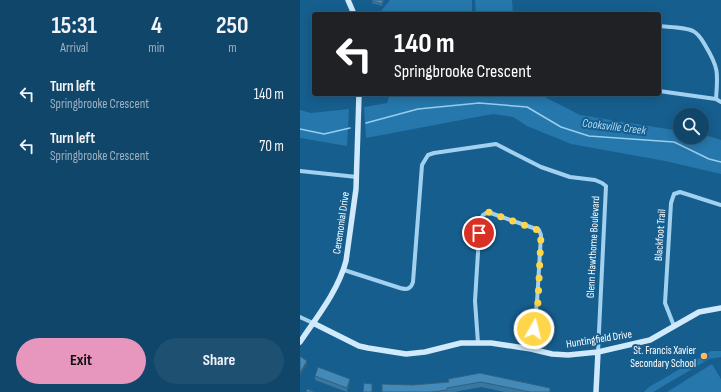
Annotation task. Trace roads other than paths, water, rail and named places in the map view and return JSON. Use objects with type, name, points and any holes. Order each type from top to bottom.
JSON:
[{"type":"street","points":[[348,0],[353,12]]},
{"type":"street","points":[[661,26],[691,30],[699,36],[713,59],[716,68],[718,77],[716,99]]},
{"type":"street","points":[[661,91],[716,99],[721,102]]},
{"type":"street","name":"Ceremonial Drive","points":[[300,342],[335,289],[344,270],[348,253],[357,177],[359,96]]},
{"type":"street","name":"Glenn Hawthorne Boulevard","points":[[344,270],[400,288],[409,289],[412,287],[422,165],[428,155],[496,144],[541,167],[570,177],[595,180],[602,183],[606,186],[596,392]]},
{"type":"street","points":[[300,171],[357,177]]},
{"type":"street","name":"Blackfoot Trail","points":[[674,326],[665,303],[671,203],[673,196],[674,194],[680,192],[721,205]]},
{"type":"street","points":[[478,342],[475,301],[480,220],[483,215],[488,212],[538,230],[541,235],[538,302],[531,349]]},
{"type":"street","name":"Huntingfield Drive","points":[[313,323],[359,346],[406,354],[425,352],[461,343],[478,342],[531,349],[552,354],[568,355],[598,352],[650,340],[699,312],[721,308]]},
{"type":"street","points":[[300,317],[313,323]]},
{"type":"waterway","name":"Cooksville Creek","points":[[366,123],[418,109],[479,103],[527,107],[561,127],[589,136],[674,142],[709,159],[721,162]]},
{"type":"waterway","name":"Cooksville Creek","points":[[300,129],[324,134],[350,128]]},
{"type":"place","name":"St. Francis Xavier Secondary School","points":[[704,356]]}]
